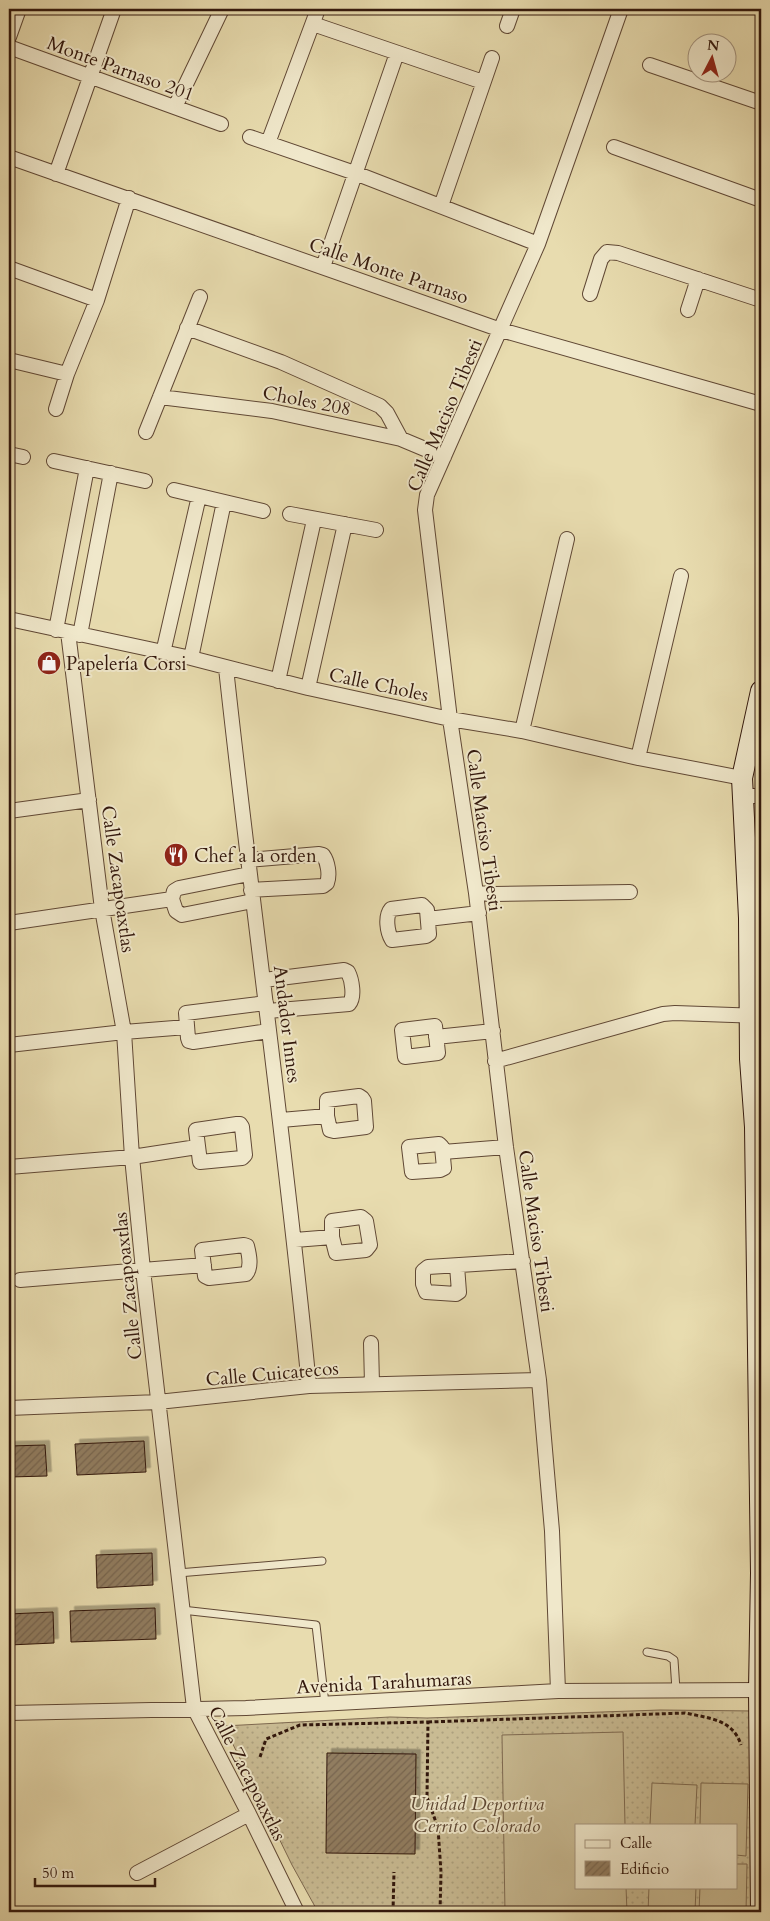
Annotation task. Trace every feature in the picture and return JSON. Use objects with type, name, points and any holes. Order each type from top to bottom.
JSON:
[{"type":"street","points":[[9,37],[19,9]]},
{"type":"street","points":[[56,174],[114,9]]},
{"type":"street","points":[[175,107],[222,9]]},
{"type":"street","points":[[268,143],[318,9]]},
{"type":"street","points":[[507,26],[513,9]]},
{"type":"street","name":"Calle Maciso Tibesti","points":[[558,1691],[552,1531],[539,1380],[506,1147],[479,913],[450,719],[425,510],[427,495],[538,244],[621,9]]},
{"type":"street","points":[[314,24],[483,82]]},
{"type":"street","name":"Monte Parnaso 201","points":[[9,47],[221,124]]},
{"type":"street","points":[[323,267],[397,53]]},
{"type":"street","points":[[441,206],[492,58]]},
{"type":"street","points":[[650,65],[761,103]]},
{"type":"street","points":[[250,137],[355,173],[538,244]]},
{"type":"street","points":[[614,147],[761,200]]},
{"type":"street","name":"Calle Monte Parnaso","points":[[9,157],[501,330],[761,404]]},
{"type":"street","points":[[56,409],[67,374],[97,300],[129,198]]},
{"type":"street","points":[[590,294],[601,259],[607,252],[618,253],[761,300]]},
{"type":"street","points":[[9,268],[97,300]]},
{"type":"street","points":[[688,310],[698,279]]},
{"type":"street","points":[[146,432],[200,297]]},
{"type":"street","points":[[188,328],[281,362],[380,406],[387,413],[401,439]]},
{"type":"street","points":[[9,360],[67,374]]},
{"type":"street","name":"Choles 208","points":[[160,397],[272,411],[401,439],[444,457]]},
{"type":"street","points":[[9,454],[23,457]]},
{"type":"street","points":[[54,462],[145,481]]},
{"type":"street","points":[[68,632],[87,468]]},
{"type":"street","points":[[68,632],[111,473]]},
{"type":"street","points":[[174,490],[263,511]]},
{"type":"street","points":[[163,653],[199,496]]},
{"type":"street","points":[[191,658],[224,502]]},
{"type":"street","points":[[290,514],[314,520],[376,530]]},
{"type":"street","points":[[278,681],[314,520]]},
{"type":"street","points":[[308,688],[345,524]]},
{"type":"street","points":[[522,731],[567,539]]},
{"type":"street","points":[[638,758],[681,576]]},
{"type":"street","name":"Calle Choles","points":[[9,619],[191,658],[308,688],[450,719],[522,731],[638,758],[749,790]]},
{"type":"street","name":"Calle Zacapoaxtlas","points":[[68,632],[102,908],[124,1032],[132,1157],[143,1270],[194,1708],[297,1912]]},
{"type":"street","name":"Andador Innes","points":[[226,668],[248,867],[264,980],[295,1240],[309,1386]]},
{"type":"street","points":[[761,691],[749,790],[755,918],[758,1127],[761,1912]]},
{"type":"street","points":[[9,811],[89,800]]},
{"type":"street","points":[[323,854],[329,878],[323,886],[252,896],[182,914],[176,911],[172,899],[174,891],[248,867],[323,854]]},
{"type":"street","points":[[476,893],[630,892]]},
{"type":"street","points":[[9,923],[172,899]]},
{"type":"street","points":[[428,918],[479,913]]},
{"type":"street","points":[[264,980],[344,970],[350,975],[352,997],[349,1004],[189,1012],[185,1015],[188,1038],[193,1042],[270,1031]]},
{"type":"street","points":[[495,1061],[662,1014],[755,1016]]},
{"type":"street","points":[[9,1045],[187,1027]]},
{"type":"street","points":[[436,1037],[492,1031]]},
{"type":"street","points":[[281,1120],[327,1116]]},
{"type":"street","points":[[443,1152],[506,1147]]},
{"type":"street","points":[[9,1167],[132,1157],[197,1148]]},
{"type":"street","points":[[295,1240],[332,1237]]},
{"type":"street","points":[[457,1266],[523,1261]]},
{"type":"street","points":[[20,1280],[204,1265]]},
{"type":"street","points":[[371,1343],[372,1384]]},
{"type":"street","name":"Calle Cuicatecos","points":[[9,1408],[158,1402],[309,1386],[539,1380]]},
{"type":"street","name":"Avenida Tarahumaras","points":[[9,1713],[246,1708],[558,1691],[760,1690]]},
{"type":"street","points":[[137,1873],[249,1814]]},
{"type":"lane","points":[[178,1573],[322,1561]]},
{"type":"lane","points":[[182,1610],[316,1625],[325,1704]]},
{"type":"lane","points":[[647,1652],[668,1656],[674,1660],[676,1690]]},
{"type":"path","points":[[260,1757],[266,1738],[300,1725],[685,1713],[717,1719],[731,1727],[739,1740],[743,1752]]},
{"type":"path","points":[[428,1722],[427,1797],[438,1828],[442,1872],[440,1912]]},
{"type":"path","points":[[393,1912],[394,1872]]},
{"type":"green space","points":[[9,1527],[12,1527],[13,1604],[9,1604]]},
{"type":"green space","name":"Unidad Deportiva Cerrito Colorado","points":[[660,1710],[755,1711],[758,1912],[318,1912],[292,1865],[224,1726],[390,1717],[427,1718]]},
{"type":"green space","points":[[623,1732],[625,1824],[575,1824],[575,1888],[626,1888],[627,1912],[505,1912],[502,1735]]},
{"type":"green space","points":[[652,1783],[697,1785],[695,1824],[650,1824]]},
{"type":"green space","points":[[701,1783],[748,1784],[746,1856],[738,1855],[738,1824],[700,1824]]},
{"type":"green space","points":[[738,1864],[747,1864],[746,1912],[699,1912],[700,1888],[738,1888]]},
{"type":"green space","points":[[649,1888],[696,1888],[695,1912],[648,1912]]},
{"type":"building","points":[[144,1441],[146,1472],[77,1475],[75,1444]]},
{"type":"building","points":[[45,1445],[47,1476],[9,1477],[9,1446]]},
{"type":"building","points":[[152,1553],[153,1585],[97,1588],[96,1555]]},
{"type":"building","points":[[155,1608],[156,1639],[71,1642],[70,1611]]},
{"type":"building","points":[[53,1612],[54,1643],[9,1645],[9,1614]]},
{"type":"building","points":[[327,1753],[416,1754],[415,1854],[326,1853]]},
{"type":"place","name":"Papelería Corsi","points":[[49,663]]},
{"type":"place","name":"Chef a la orden","points":[[176,855]]}]
